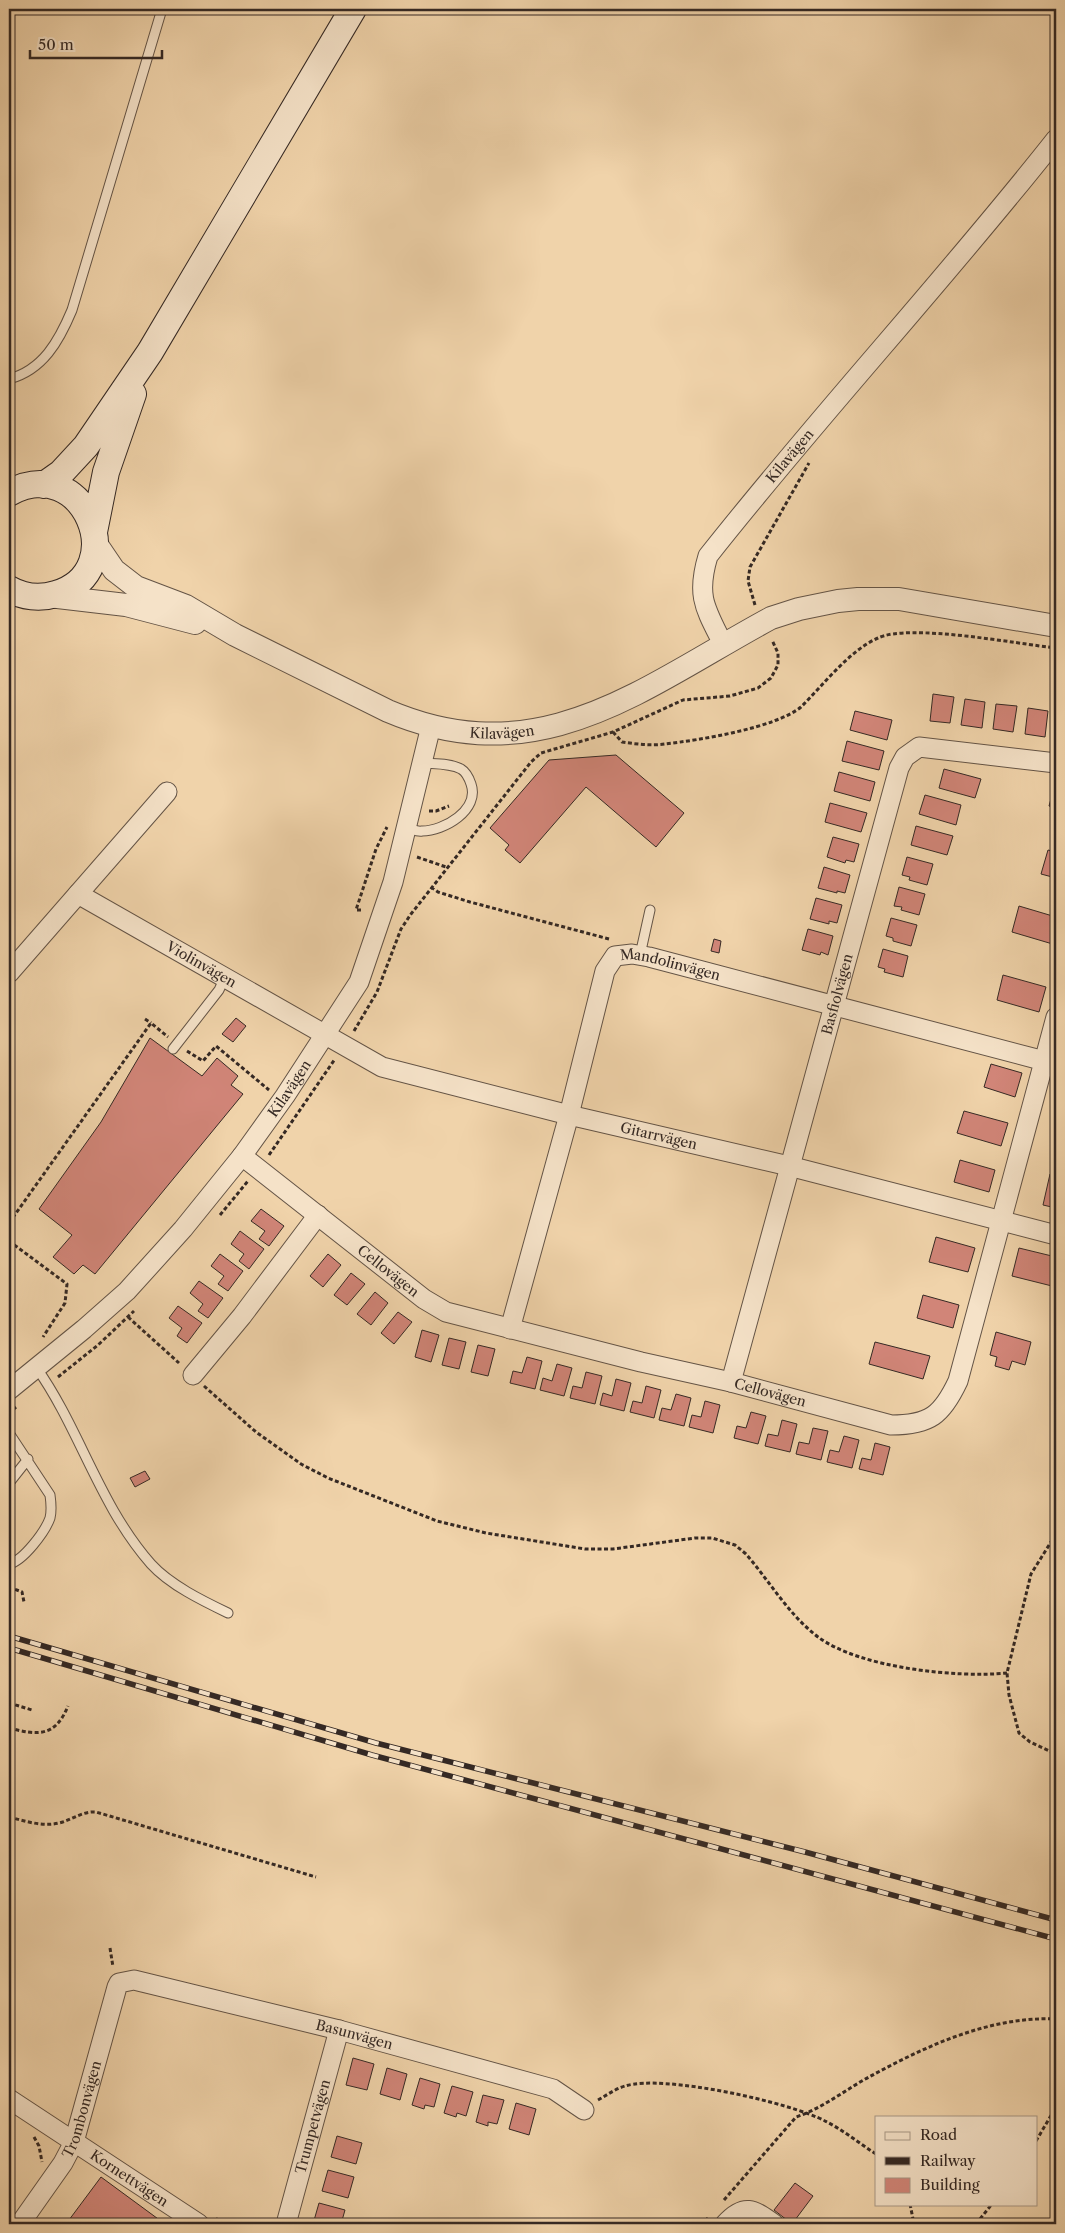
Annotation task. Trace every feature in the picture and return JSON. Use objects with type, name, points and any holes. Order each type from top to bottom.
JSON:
[{"type":"main road","points":[[21,487],[61,473],[86,446],[150,352],[353,9]]},
{"type":"main road","points":[[24,598],[67,590],[82,577],[92,561],[106,472],[126,411],[150,352]]},
{"type":"main road","points":[[21,487],[60,489],[80,502],[89,516],[95,537]]},
{"type":"street","name":"Kilavägen","points":[[19,1376],[84,1329],[127,1291],[183,1229],[242,1156],[281,1102],[359,982],[385,906],[407,828],[431,726],[455,731],[494,734],[529,732],[571,722],[615,706],[723,644],[706,611],[701,595],[702,575],[708,556],[808,434],[1009,199],[1056,139]]},
{"type":"street","points":[[95,537],[114,570],[136,587],[186,606],[235,635],[388,711],[431,726]]},
{"type":"street","points":[[24,598],[97,601],[147,610],[235,635]]},
{"type":"street","points":[[723,644],[772,618],[799,609],[858,599],[899,599],[1056,626]]},
{"type":"street","name":"Basfiolvägen","points":[[731,1382],[899,768],[905,757],[919,747],[1056,763]]},
{"type":"street","points":[[9,973],[166,792]]},
{"type":"street","name":"Violinvägen","points":[[78,894],[324,1036]]},
{"type":"street","name":"Mandolinvägen","points":[[510,1329],[569,1115],[605,971],[615,956],[640,955],[833,1004],[1050,1063]]},
{"type":"street","name":"Cellovägen","points":[[242,1156],[424,1299],[446,1312],[731,1382],[891,1425],[911,1425],[930,1418],[947,1404],[958,1381],[1000,1220],[1050,1063],[1056,1016]]},
{"type":"street","name":"Gitarrvägen","points":[[324,1036],[382,1067],[569,1115],[789,1166],[1056,1235]]},
{"type":"street","points":[[192,1375],[242,1316],[318,1215]]},
{"type":"street","name":"Basunvägen","points":[[119,1983],[140,1980],[339,2030],[553,2090],[584,2110]]},
{"type":"street","name":"Trombonvägen","points":[[20,2224],[63,2163],[74,2142],[119,1983]]},
{"type":"street","name":"Trumpetvägen","points":[[286,2224],[339,2030]]},
{"type":"street","name":"Kornettvägen","points":[[9,2099],[74,2142],[205,2221]]},
{"type":"street","points":[[720,2218],[748,2210],[774,2224]]},
{"type":"lane","points":[[9,379],[18,377],[40,363],[57,343],[72,310],[162,9]]},
{"type":"lane","points":[[407,828],[422,832],[435,829],[456,819],[466,810],[472,798],[471,783],[463,770],[452,765],[423,763]]},
{"type":"lane","points":[[640,955],[650,910]]},
{"type":"lane","points":[[174,1047],[219,990],[224,979]]},
{"type":"lane","points":[[19,1376],[49,1385],[92,1474],[118,1519],[152,1566],[192,1596],[228,1613]]},
{"type":"lane","points":[[9,1433],[50,1494],[50,1519],[25,1554],[9,1564]]},
{"type":"lane","points":[[9,1483],[28,1459]]},
{"type":"path","points":[[758,610],[750,590],[748,575],[750,567],[810,462]]},
{"type":"path","points":[[613,732],[622,742],[663,744],[757,727],[778,721],[792,714],[857,651],[878,637],[887,635],[900,633],[930,634],[1056,648]]},
{"type":"path","points":[[215,1221],[259,1168],[344,1047],[377,992],[401,929],[446,867],[536,758],[552,749],[613,732],[683,700],[730,696],[758,688],[771,678],[778,665],[778,653],[772,640]]},
{"type":"path","points":[[417,857],[446,867]]},
{"type":"path","points":[[145,1019],[174,1047],[203,1061],[216,1046],[281,1102]]},
{"type":"path","points":[[9,1223],[151,1023]]},
{"type":"path","points":[[9,1241],[67,1284],[65,1303],[41,1340]]},
{"type":"path","points":[[49,1385],[98,1345],[135,1310]]},
{"type":"path","points":[[128,1317],[256,1432],[301,1464],[328,1478],[437,1521],[486,1533],[585,1549],[613,1549],[695,1538],[724,1540],[746,1554],[801,1622],[819,1638],[836,1648],[862,1659],[918,1669],[952,1673],[1007,1673]]},
{"type":"path","points":[[9,1413],[17,1407]]},
{"type":"path","points":[[1056,1534],[1031,1574],[1007,1673],[1009,1695],[1019,1733],[1030,1742],[1056,1754]]},
{"type":"path","points":[[9,1587],[22,1592],[24,1602]]},
{"type":"path","points":[[9,1704],[32,1710]]},
{"type":"path","points":[[9,1728],[29,1733],[49,1731],[56,1725],[68,1706]]},
{"type":"path","points":[[9,1817],[46,1825],[61,1823],[84,1813],[96,1812],[316,1877]]},
{"type":"path","points":[[720,2204],[796,2117],[808,2113],[868,2077],[968,2032],[1017,2020],[1056,2020]]},
{"type":"path","points":[[584,2110],[613,2090],[626,2085],[656,2083],[687,2086],[769,2100],[808,2113],[826,2121],[875,2153]]},
{"type":"path","points":[[1038,2138],[1056,2108]]},
{"type":"path","points":[[29,2131],[39,2146],[42,2164]]},
{"type":"path","points":[[910,2206],[914,2224]]},
{"type":"path","points":[[976,2224],[990,2206]]},
{"type":"path","points":[[703,2224],[720,2218]]},
{"type":"path","points":[[205,2221],[235,2224]]},
{"type":"building","points":[[933,694],[954,697],[950,723],[930,721]]},
{"type":"building","points":[[965,699],[985,702],[982,728],[961,725]]},
{"type":"building","points":[[996,704],[1017,706],[1013,732],[993,729]]},
{"type":"building","points":[[1028,708],[1048,711],[1045,737],[1025,734]]},
{"type":"building","points":[[855,711],[892,720],[887,740],[850,730]]},
{"type":"building","points":[[847,741],[884,751],[879,770],[842,761]]},
{"type":"building","points":[[616,755],[684,813],[656,847],[586,787],[520,863],[505,850],[509,845],[490,828],[549,760]]},
{"type":"building","points":[[944,769],[981,779],[975,798],[939,788]]},
{"type":"building","points":[[839,772],[875,782],[870,801],[834,791]]},
{"type":"building","points":[[1056,781],[1056,808],[1049,806]]},
{"type":"building","points":[[925,795],[961,805],[956,825],[919,814]]},
{"type":"building","points":[[830,803],[867,813],[861,832],[825,822]]},
{"type":"building","points":[[916,826],[953,836],[947,855],[911,845]]},
{"type":"building","points":[[833,837],[859,844],[854,862],[846,860],[845,863],[827,857]]},
{"type":"building","points":[[1048,850],[1056,852],[1056,878],[1041,874]]},
{"type":"building","points":[[907,857],[933,864],[927,885],[909,880],[910,877],[902,875]]},
{"type":"building","points":[[824,867],[850,875],[845,893],[818,888]]},
{"type":"building","points":[[899,887],[925,894],[919,915],[901,910],[902,907],[894,906]]},
{"type":"building","points":[[816,898],[842,905],[837,923],[829,921],[829,924],[810,919]]},
{"type":"building","points":[[1019,906],[1056,917],[1056,945],[1012,932]]},
{"type":"building","points":[[891,918],[917,925],[911,946],[893,941],[893,938],[886,936]]},
{"type":"building","points":[[808,929],[833,936],[828,955],[821,952],[820,955],[802,950]]},
{"type":"building","points":[[714,939],[721,941],[719,953],[711,951]]},
{"type":"building","points":[[883,949],[908,956],[903,977],[884,972],[885,969],[878,967]]},
{"type":"building","points":[[1003,975],[1046,987],[1039,1012],[997,1000]]},
{"type":"building","points":[[236,1018],[246,1026],[233,1042],[222,1034]]},
{"type":"building","points":[[150,1038],[202,1076],[217,1058],[238,1076],[231,1085],[243,1094],[95,1274],[83,1265],[74,1274],[53,1257],[72,1235],[39,1209],[101,1122]]},
{"type":"building","points":[[991,1064],[1022,1073],[1015,1097],[984,1087]]},
{"type":"building","points":[[964,1111],[1008,1123],[1001,1146],[957,1133]]},
{"type":"building","points":[[960,1160],[995,1170],[989,1192],[954,1182]]},
{"type":"building","points":[[1050,1174],[1056,1176],[1056,1208],[1043,1205]]},
{"type":"building","points":[[261,1209],[284,1226],[269,1246],[259,1239],[265,1231],[251,1221]]},
{"type":"building","points":[[240,1231],[264,1249],[249,1269],[239,1261],[244,1254],[231,1244]]},
{"type":"building","points":[[936,1237],[975,1248],[968,1272],[929,1262]]},
{"type":"building","points":[[1019,1248],[1056,1257],[1056,1287],[1012,1276]]},
{"type":"building","points":[[220,1254],[243,1271],[228,1291],[218,1284],[224,1276],[211,1266]]},
{"type":"building","points":[[328,1254],[341,1265],[323,1287],[310,1276]]},
{"type":"building","points":[[351,1273],[365,1284],[347,1305],[334,1295]]},
{"type":"building","points":[[199,1281],[223,1298],[208,1318],[198,1311],[203,1304],[190,1293]]},
{"type":"building","points":[[375,1292],[388,1303],[371,1325],[357,1314]]},
{"type":"building","points":[[923,1295],[959,1305],[953,1328],[917,1318]]},
{"type":"building","points":[[178,1306],[202,1323],[187,1343],[177,1336],[182,1328],[169,1318]]},
{"type":"building","points":[[398,1312],[412,1322],[394,1344],[381,1333]]},
{"type":"building","points":[[422,1330],[439,1335],[431,1362],[415,1357]]},
{"type":"building","points":[[996,1332],[1031,1342],[1025,1365],[1012,1361],[1009,1370],[995,1366],[997,1357],[990,1355]]},
{"type":"building","points":[[449,1338],[466,1342],[459,1369],[442,1365]]},
{"type":"building","points":[[875,1342],[930,1356],[923,1379],[869,1364]]},
{"type":"building","points":[[478,1345],[495,1349],[488,1376],[471,1372]]},
{"type":"building","points":[[527,1357],[542,1361],[535,1389],[510,1383],[513,1371],[522,1373]]},
{"type":"building","points":[[557,1364],[572,1368],[564,1396],[540,1390],[543,1378],[552,1381]]},
{"type":"building","points":[[586,1372],[602,1376],[595,1404],[570,1398],[573,1386],[582,1388]]},
{"type":"building","points":[[616,1379],[631,1383],[624,1411],[600,1405],[603,1393],[612,1396]]},
{"type":"building","points":[[646,1386],[661,1390],[654,1418],[630,1412],[633,1401],[642,1403]]},
{"type":"building","points":[[676,1394],[691,1398],[684,1426],[659,1420],[662,1408],[671,1410]]},
{"type":"building","points":[[705,1401],[720,1405],[713,1433],[689,1427],[692,1415],[701,1417]]},
{"type":"building","points":[[751,1412],[766,1416],[758,1444],[734,1438],[737,1426],[746,1428]]},
{"type":"building","points":[[782,1420],[797,1424],[790,1452],[765,1446],[768,1434],[778,1436]]},
{"type":"building","points":[[813,1428],[828,1431],[821,1460],[796,1454],[799,1442],[809,1444]]},
{"type":"building","points":[[844,1436],[859,1440],[852,1468],[827,1462],[830,1450],[839,1452]]},
{"type":"building","points":[[875,1443],[890,1447],[883,1475],[859,1469],[862,1458],[871,1460]]},
{"type":"building","points":[[145,1471],[150,1479],[135,1487],[130,1478]]},
{"type":"building","points":[[353,2058],[374,2064],[367,2090],[346,2085]]},
{"type":"building","points":[[387,2068],[407,2074],[400,2100],[380,2094]]},
{"type":"building","points":[[420,2078],[440,2084],[434,2107],[425,2105],[424,2109],[412,2105]]},
{"type":"building","points":[[452,2086],[473,2092],[466,2116],[457,2113],[456,2117],[444,2113]]},
{"type":"building","points":[[483,2095],[504,2100],[497,2124],[488,2122],[488,2126],[476,2122]]},
{"type":"building","points":[[516,2103],[536,2109],[529,2135],[509,2129]]},
{"type":"building","points":[[337,2136],[362,2143],[356,2164],[331,2157]]},
{"type":"building","points":[[328,2170],[354,2177],[348,2198],[322,2191]]},
{"type":"building","points":[[101,2177],[165,2224],[66,2224]]},
{"type":"building","points":[[795,2183],[813,2196],[792,2224],[774,2210]]},
{"type":"building","points":[[319,2203],[345,2210],[341,2224],[313,2224]]},
{"type":"railway","points":[[9,1636],[376,1743],[805,1852],[1056,1920]]},
{"type":"railway","points":[[9,1648],[372,1755],[1056,1939]]}]
